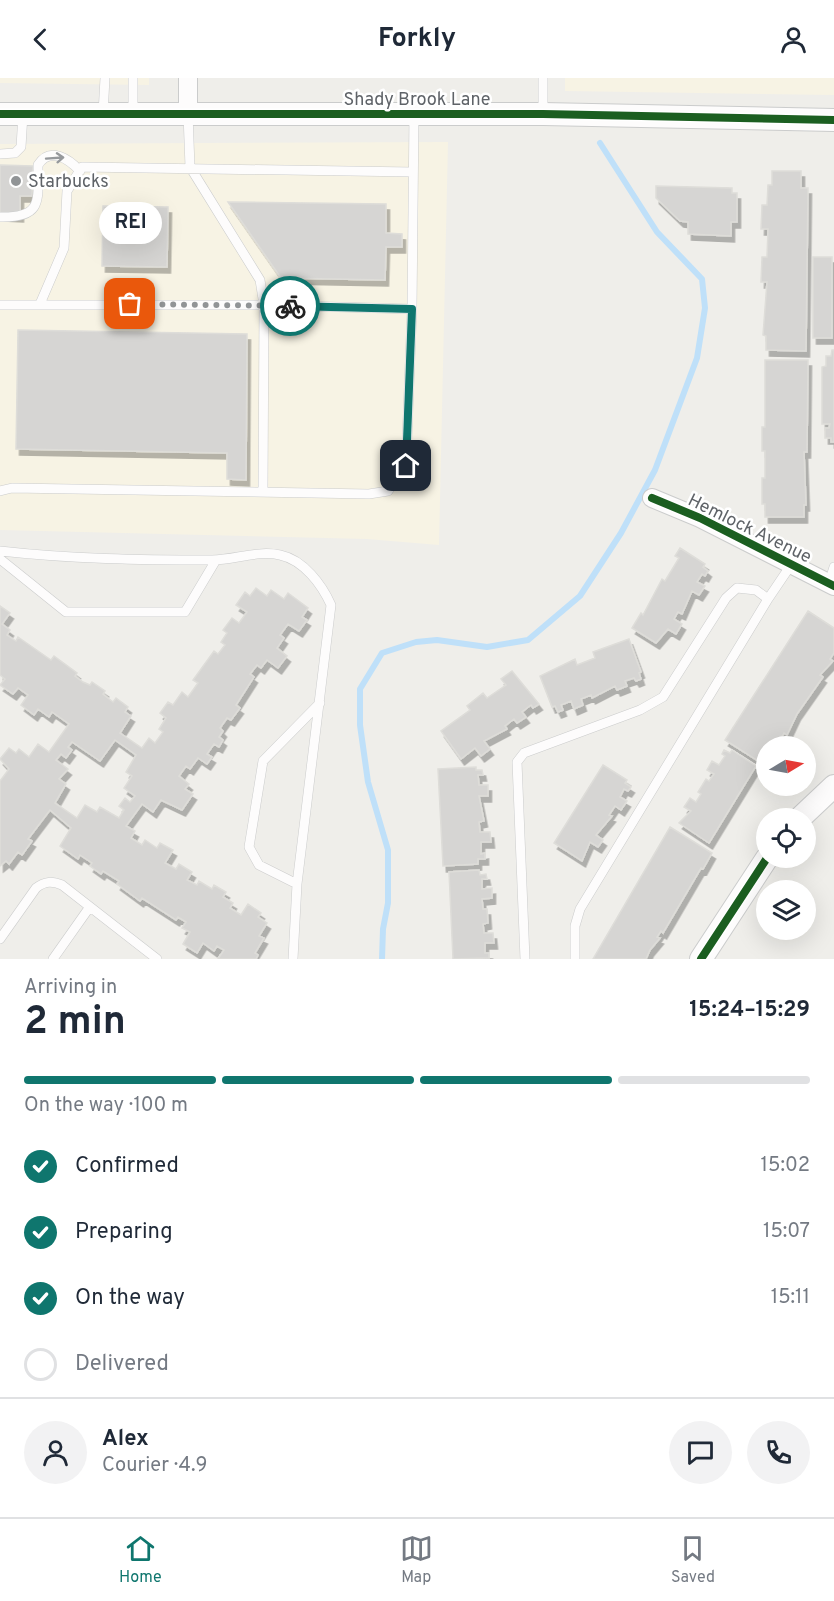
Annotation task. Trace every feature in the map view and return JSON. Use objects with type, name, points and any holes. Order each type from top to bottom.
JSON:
[{"type":"street","points":[[188,78],[188,114]]},
{"type":"street","name":"Shady Brook Lane","points":[[0,114],[543,114],[834,120]]},
{"type":"street","name":"Hemlock Avenue","points":[[652,498],[700,518],[791,565],[832,579]]},
{"type":"street","points":[[811,808],[834,786]]},
{"type":"street","points":[[701,959],[760,868]]},
{"type":"lane","points":[[104,114],[105,78]]},
{"type":"lane","points":[[133,78],[133,114]]},
{"type":"lane","points":[[543,78],[543,114]]},
{"type":"lane","points":[[0,154],[15,153],[21,147],[23,114]]},
{"type":"lane","points":[[188,114],[190,167],[260,280],[264,305],[264,492]]},
{"type":"lane","points":[[0,491],[12,488],[369,494],[388,491],[406,466],[412,309],[414,114]]},
{"type":"lane","points":[[0,217],[20,217],[30,212],[38,196],[38,165],[41,161],[57,155],[68,158],[80,171]]},
{"type":"lane","points":[[40,304],[64,248],[67,191],[82,167],[413,172]]},
{"type":"lane","points":[[0,305],[264,305],[412,309]]},
{"type":"lane","points":[[0,551],[59,558],[216,560],[260,553],[282,555],[317,580],[331,605],[297,884],[293,959]]},
{"type":"lane","points":[[0,559],[66,612],[185,612],[216,560]]},
{"type":"lane","points":[[575,959],[574,926],[580,909],[768,599],[791,565]]},
{"type":"lane","points":[[525,959],[517,762],[524,753],[640,710],[663,697],[734,590],[750,588],[768,599]]},
{"type":"lane","points":[[297,884],[259,865],[249,847],[263,761],[320,703]]},
{"type":"lane","points":[[0,939],[43,882],[54,882],[63,885],[89,908],[156,959]]},
{"type":"lane","points":[[53,959],[89,908]]},
{"type":"shaded area","points":[[0,78],[149,78],[149,85],[0,83]]},
{"type":"shaded area","points":[[565,78],[834,78],[834,95],[565,91]]},
{"type":"shaded area","points":[[448,142],[439,545],[367,539],[0,530],[0,144]]},
{"type":"building","name":"Starbucks","points":[[0,165],[33,166],[32,196],[20,196],[20,216],[0,215]]},
{"type":"building","points":[[772,171],[801,171],[801,188],[808,188],[806,351],[766,350],[766,336],[763,335],[767,282],[761,282],[762,257],[767,257],[768,229],[761,229],[762,205],[767,205],[768,185],[772,185]]},
{"type":"building","points":[[656,186],[732,188],[732,193],[737,193],[737,222],[731,222],[731,236],[688,234],[688,222],[680,221],[656,198]]},
{"type":"building","points":[[228,202],[386,204],[386,233],[402,234],[402,247],[386,247],[385,280],[281,278]]},
{"type":"building","points":[[103,206],[168,207],[167,267],[102,266]]},
{"type":"building","points":[[813,257],[832,257],[832,338],[813,338]]},
{"type":"building","points":[[18,330],[247,334],[246,480],[227,479],[227,453],[16,449]]},
{"type":"building","points":[[834,350],[834,442],[831,442],[831,438],[825,438],[825,428],[829,428],[830,424],[822,424],[822,367],[826,366],[826,356],[831,356]]},
{"type":"building","points":[[765,360],[808,360],[804,517],[765,517],[765,504],[762,504],[765,451],[762,451],[762,427],[765,427]]},
{"type":"building","points":[[680,548],[705,564],[703,567],[708,571],[705,576],[702,574],[697,582],[705,586],[699,595],[692,591],[682,614],[678,612],[674,619],[682,624],[676,634],[668,629],[656,643],[632,628],[641,613],[643,615],[662,579],[665,581],[679,558],[675,556]]},
{"type":"building","points":[[256,588],[267,596],[271,590],[284,599],[288,593],[308,608],[302,617],[307,620],[299,631],[288,624],[280,635],[284,638],[277,648],[287,656],[278,668],[267,660],[261,668],[257,665],[250,674],[254,677],[236,705],[240,708],[231,720],[227,718],[220,728],[223,731],[219,737],[223,740],[219,747],[214,744],[207,754],[212,757],[207,764],[198,758],[190,769],[186,766],[179,776],[189,784],[185,789],[193,794],[182,810],[161,800],[153,812],[142,804],[126,826],[135,831],[131,838],[142,845],[145,840],[157,848],[160,843],[173,850],[165,863],[176,869],[179,864],[192,872],[187,880],[197,885],[199,881],[212,889],[214,885],[226,892],[223,897],[233,903],[230,908],[241,915],[248,904],[261,913],[258,917],[267,923],[259,936],[264,938],[255,953],[258,955],[256,959],[218,959],[224,950],[217,946],[214,951],[203,943],[197,953],[183,944],[190,932],[182,928],[186,922],[178,917],[176,920],[142,898],[140,901],[117,884],[119,881],[103,871],[101,874],[90,866],[92,863],[80,855],[78,859],[60,846],[71,828],[50,810],[28,839],[32,841],[22,855],[18,852],[9,864],[6,861],[0,866],[0,781],[9,769],[0,759],[9,748],[16,753],[19,749],[29,757],[38,744],[49,752],[69,724],[52,712],[49,717],[38,709],[34,715],[21,705],[28,695],[18,688],[13,694],[0,685],[5,679],[0,675],[0,606],[10,613],[2,624],[10,630],[7,635],[16,641],[18,637],[51,660],[54,656],[77,673],[75,676],[83,682],[90,685],[92,682],[105,691],[103,694],[113,702],[116,698],[128,707],[125,712],[131,716],[120,733],[142,748],[149,738],[155,743],[163,732],[159,729],[166,718],[160,713],[168,702],[173,705],[182,692],[188,697],[198,683],[193,680],[214,651],[218,654],[225,645],[221,642],[227,633],[223,630],[232,618],[239,623],[247,612],[236,605],[245,592],[250,596]],"holes":[[[115,740],[136,755],[126,772],[132,776],[124,788],[135,796],[130,802],[125,798],[119,806],[124,810],[119,818],[100,807],[97,812],[85,805],[77,818],[55,803],[66,784],[59,779],[68,769],[56,760],[61,754],[66,758],[72,750],[68,747],[72,742],[100,761]]]},
{"type":"building","points":[[808,611],[834,628],[834,653],[830,659],[833,661],[820,675],[823,677],[797,714],[787,735],[784,733],[782,736],[756,736],[756,760],[725,740]]},
{"type":"building","points":[[629,639],[641,672],[639,673],[641,679],[636,681],[634,678],[625,681],[627,686],[617,690],[615,686],[592,698],[591,695],[581,699],[583,705],[574,709],[571,701],[561,705],[563,710],[558,712],[555,706],[552,707],[540,676],[575,659],[577,665],[595,658],[593,652]]},
{"type":"building","points":[[512,671],[539,704],[533,708],[531,705],[522,712],[526,717],[517,723],[514,719],[505,726],[507,729],[484,741],[490,749],[481,756],[475,748],[461,759],[441,731],[470,710],[467,706],[483,693],[487,698],[506,685],[501,679]]},
{"type":"building","points":[[724,750],[730,753],[732,750],[756,766],[709,843],[679,823],[691,811],[684,807],[690,798],[696,802],[701,794],[698,792],[706,779],[709,781],[714,774],[707,770],[712,761],[719,765],[725,756],[722,754]]},
{"type":"building","points":[[603,765],[627,780],[625,783],[631,787],[628,791],[624,789],[620,797],[627,801],[621,810],[615,806],[609,815],[612,816],[596,835],[603,840],[598,847],[590,842],[582,861],[554,843]]},
{"type":"building","points":[[476,767],[476,770],[482,770],[483,775],[478,775],[479,785],[488,785],[488,796],[479,796],[484,821],[479,822],[480,832],[490,832],[491,842],[481,842],[481,854],[485,853],[485,859],[478,859],[478,864],[443,866],[438,769]]},
{"type":"building","points":[[670,827],[712,853],[703,869],[701,868],[663,933],[661,931],[657,937],[660,938],[646,959],[593,959]]},
{"type":"building","points":[[479,870],[480,875],[486,874],[487,879],[482,879],[482,889],[492,888],[492,898],[482,899],[483,909],[487,909],[488,923],[483,924],[484,933],[493,933],[494,943],[485,943],[485,953],[489,953],[489,958],[453,959],[449,872]]},
{"type":"waterway","points":[[382,959],[383,929],[388,903],[388,850],[368,782],[360,725],[360,689],[382,653],[416,642],[437,640],[487,647],[528,640],[580,596],[621,533],[655,470],[697,358],[705,308],[702,279],[657,232],[600,143]]},
{"type":"cycle path","points":[[0,114],[543,114],[834,120]]},
{"type":"cycle path","points":[[652,498],[700,518],[834,586]]},
{"type":"cycle path","points":[[701,959],[760,868]]},
{"type":"way so far","points":[[130,304],[290,306]]},
{"type":"place","name":"Starbucks","points":[[16,181]]},
{"type":"place","name":"REI","points":[[130,304]]},
{"type":"route","points":[[290,306],[412,309],[406,466]]}]
